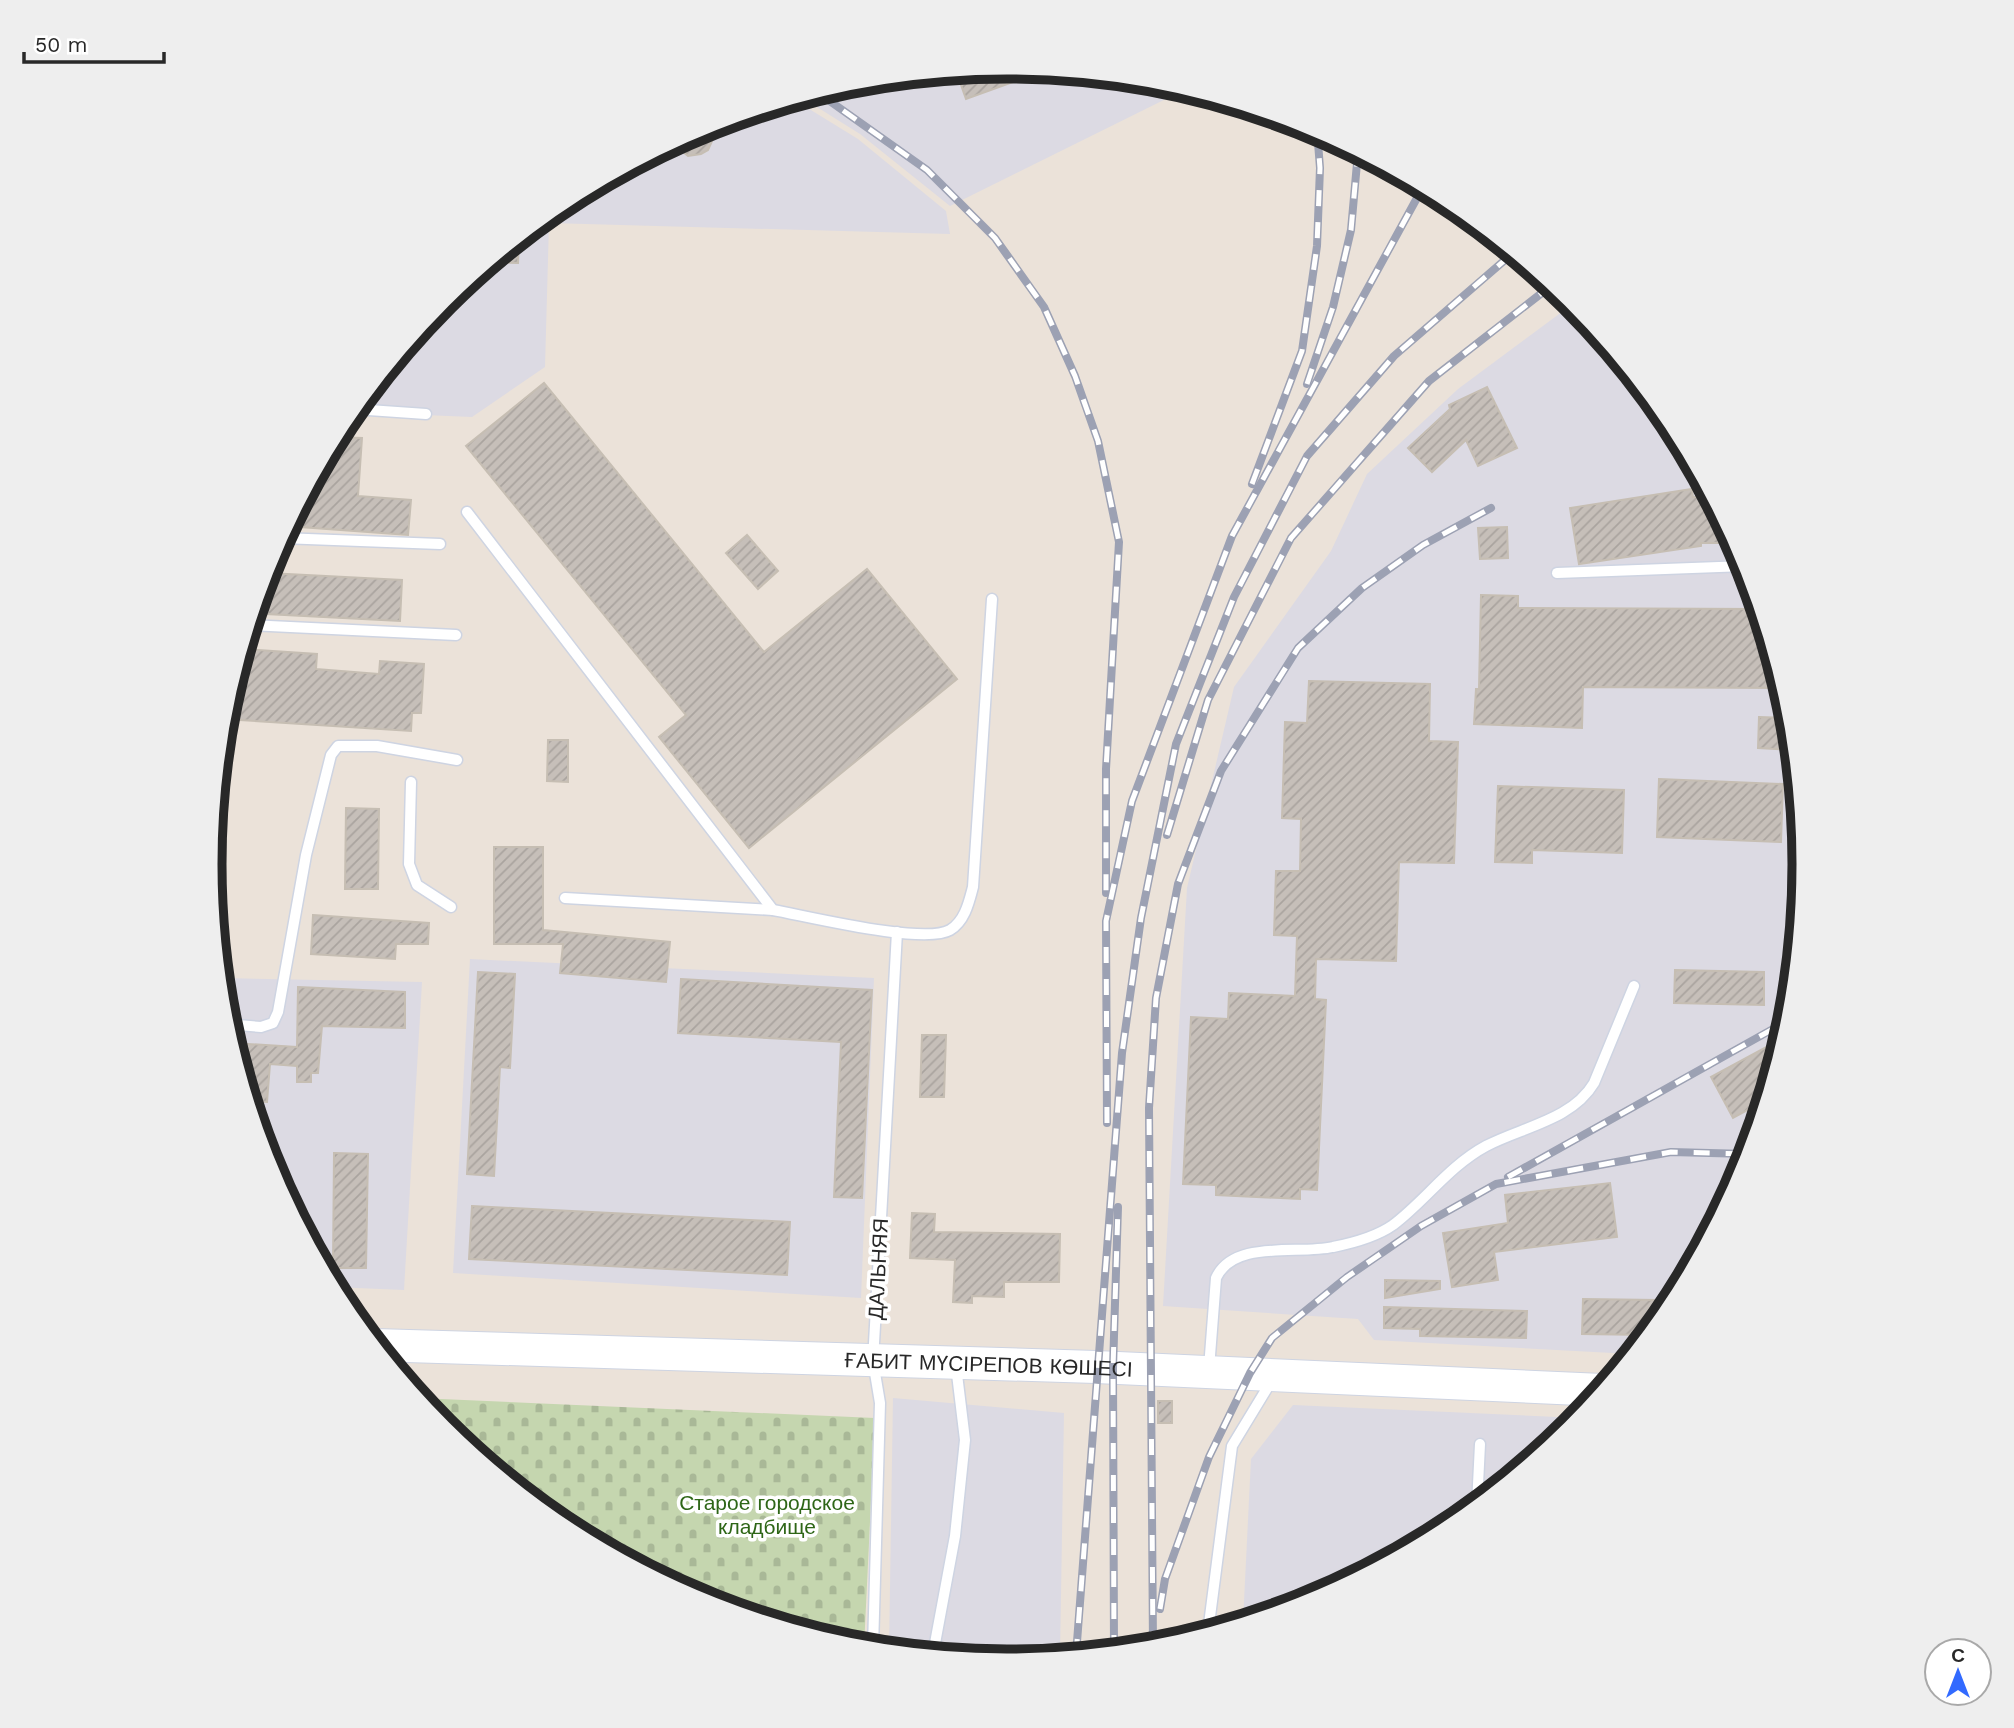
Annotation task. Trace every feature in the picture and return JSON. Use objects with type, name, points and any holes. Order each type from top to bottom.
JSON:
[{"type":"main road","name":"ҒАБИТ МҮСІРЕПОВ КӨШЕСІ","points":[[387,1345],[1209,1372],[1590,1389]]},
{"type":"lane","points":[[367,410],[426,414]]},
{"type":"lane","points":[[467,512],[773,910]]},
{"type":"lane","points":[[293,538],[440,544]]},
{"type":"lane","points":[[1557,573],[1733,566]]},
{"type":"lane","points":[[565,898],[773,910],[897,932],[934,934],[950,930],[962,919],[969,903],[974,873],[992,599]]},
{"type":"lane","points":[[259,625],[456,635]]},
{"type":"lane","points":[[239,1025],[261,1027],[273,1023],[278,1012],[306,855],[331,755],[338,746],[377,746],[457,761]]},
{"type":"lane","points":[[411,782],[409,864],[417,885],[451,907]]},
{"type":"lane","name":"ДАЛЬНЯЯ","points":[[873,1637],[880,1403],[873,1361],[897,932]]},
{"type":"lane","points":[[1209,1372],[1216,1278],[1221,1268],[1240,1255],[1315,1250],[1377,1234],[1393,1225],[1473,1153],[1571,1109],[1586,1097],[1594,1083],[1634,986]]},
{"type":"lane","points":[[935,1646],[955,1536],[965,1440],[956,1363]]},
{"type":"lane","points":[[1209,1622],[1232,1446],[1276,1375]]},
{"type":"lane","points":[[1478,1492],[1480,1444]]},
{"type":"shaded area","points":[[956,80],[1058,80],[1109,85],[1171,97],[950,206],[860,134],[812,104],[905,85]]},
{"type":"shaded area","points":[[804,106],[858,139],[946,211],[950,234],[554,223],[614,184],[660,160],[755,120]]},
{"type":"shaded area","points":[[549,227],[545,367],[472,417],[365,413],[417,346],[452,309],[489,274]]},
{"type":"shaded area","points":[[1564,311],[1597,346],[1630,386],[1687,471],[1732,563],[1751,612],[1765,661],[1786,762],[1791,813],[1791,915],[1786,966],[1765,1067],[1751,1116],[1711,1211],[1660,1300],[1621,1353],[1374,1340],[1358,1319],[1163,1306],[1187,888],[1234,687],[1331,551],[1367,474],[1458,389]]},
{"type":"shaded area","points":[[470,959],[874,978],[861,1298],[453,1273]]},
{"type":"shaded area","points":[[230,978],[422,982],[404,1290],[346,1288],[327,1257],[282,1165],[263,1116],[237,1017]]},
{"type":"shaded area","points":[[893,1398],[1064,1413],[1060,1648],[956,1648],[889,1640]]},
{"type":"shaded area","points":[[1293,1405],[1564,1417],[1485,1487],[1400,1544],[1308,1589],[1243,1612],[1251,1459]]},
{"type":"green space","name":"Старое городское кладбище","points":[[433,1399],[875,1418],[865,1636],[755,1608],[706,1589],[614,1544],[529,1487],[489,1454]]},
{"type":"building","points":[[1020,79],[966,99],[960,82],[966,80]]},
{"type":"building","points":[[712,136],[708,150],[688,156],[681,150]]},
{"type":"building","points":[[519,250],[518,263],[503,262]]},
{"type":"building","points":[[544,383],[764,652],[867,569],[957,679],[749,848],[659,737],[686,715],[466,446]]},
{"type":"building","points":[[1487,387],[1517,448],[1478,466],[1466,440],[1432,472],[1408,448],[1450,409],[1449,405]]},
{"type":"building","points":[[348,437],[362,438],[358,496],[411,500],[408,535],[299,527],[327,471]]},
{"type":"building","points":[[1692,489],[1693,497],[1701,497],[1723,543],[1701,543],[1701,546],[1579,564],[1570,508]]},
{"type":"building","points":[[1507,527],[1508,558],[1480,559],[1478,528]]},
{"type":"building","points":[[747,535],[778,571],[758,589],[726,553]]},
{"type":"building","points":[[278,574],[402,580],[400,621],[266,614],[267,603]]},
{"type":"building","points":[[1481,595],[1518,596],[1518,608],[1750,609],[1771,688],[1583,687],[1582,728],[1474,724],[1476,689],[1479,689]]},
{"type":"building","points":[[252,650],[317,654],[316,669],[379,674],[380,661],[424,664],[421,713],[412,713],[411,731],[235,720]]},
{"type":"building","points":[[1309,681],[1430,684],[1429,741],[1458,742],[1454,863],[1399,862],[1396,961],[1316,959],[1315,999],[1326,1000],[1317,1190],[1300,1189],[1300,1199],[1216,1195],[1216,1185],[1183,1184],[1191,1017],[1228,1019],[1229,993],[1295,996],[1297,936],[1274,935],[1276,871],[1300,871],[1301,819],[1282,818],[1285,722],[1307,723]]},
{"type":"building","points":[[1759,717],[1778,718],[1784,749],[1758,748]]},
{"type":"building","points":[[548,740],[568,740],[568,782],[547,781]]},
{"type":"building","points":[[1659,779],[1783,784],[1781,842],[1657,837]]},
{"type":"building","points":[[1498,786],[1624,790],[1622,853],[1532,850],[1532,863],[1495,862]]},
{"type":"building","points":[[346,808],[379,809],[378,889],[345,889]]},
{"type":"building","points":[[494,847],[543,847],[543,930],[670,942],[666,982],[560,973],[563,944],[494,944]]},
{"type":"building","points":[[313,915],[429,923],[428,944],[396,944],[395,959],[311,954]]},
{"type":"building","points":[[1675,970],[1764,972],[1764,1005],[1674,1003]]},
{"type":"building","points":[[478,972],[515,974],[510,1068],[500,1067],[494,1176],[467,1174]]},
{"type":"building","points":[[681,979],[872,990],[862,1198],[834,1197],[841,1042],[678,1033]]},
{"type":"building","points":[[298,987],[405,992],[405,1028],[322,1026],[318,1073],[311,1073],[311,1082],[297,1082],[297,1066],[270,1064],[267,1102],[259,1102],[243,1044],[297,1047]]},
{"type":"building","points":[[922,1035],[946,1035],[944,1097],[920,1097]]},
{"type":"building","points":[[1770,1045],[1754,1107],[1733,1118],[1711,1077]]},
{"type":"building","points":[[334,1153],[368,1154],[366,1268],[333,1267]]},
{"type":"building","points":[[1610,1183],[1617,1237],[1494,1252],[1498,1280],[1452,1287],[1443,1233],[1508,1223],[1505,1195]]},
{"type":"building","points":[[472,1206],[790,1222],[787,1275],[469,1259]]},
{"type":"building","points":[[912,1213],[935,1214],[934,1232],[1060,1234],[1059,1282],[1004,1282],[1004,1297],[972,1296],[972,1303],[953,1302],[955,1260],[910,1258]]},
{"type":"building","points":[[1385,1280],[1440,1281],[1440,1289],[1385,1298]]},
{"type":"building","points":[[1583,1299],[1657,1300],[1657,1304],[1635,1335],[1582,1334]]},
{"type":"building","points":[[1384,1307],[1527,1311],[1526,1338],[1420,1336],[1420,1329],[1384,1328]]},
{"type":"building","points":[[1158,1401],[1172,1401],[1172,1423],[1158,1423]]},
{"type":"railway","points":[[828,100],[927,170],[995,238],[1044,307],[1075,376],[1098,441],[1119,542],[1106,769],[1106,893]]},
{"type":"railway","points":[[1252,484],[1302,351],[1317,246],[1320,168],[1318,144]]},
{"type":"railway","points":[[1307,384],[1333,307],[1351,230],[1357,162]]},
{"type":"railway","points":[[1107,1123],[1106,921],[1132,801],[1232,536],[1418,196]]},
{"type":"railway","points":[[1077,1646],[1122,1053],[1141,918],[1176,744],[1234,597],[1307,456],[1394,356],[1506,259]]},
{"type":"railway","points":[[1167,835],[1208,700],[1291,538],[1429,381],[1544,292]]},
{"type":"railway","points":[[1153,1635],[1149,1108],[1156,998],[1178,884],[1221,771],[1298,648],[1362,588],[1423,545],[1491,508]]},
{"type":"railway","points":[[1508,1177],[1774,1028]]},
{"type":"railway","points":[[1160,1609],[1165,1579],[1209,1457],[1250,1373],[1272,1338],[1347,1277],[1421,1226],[1496,1184],[1671,1152],[1736,1154]]},
{"type":"railway","points":[[1114,1642],[1113,1368],[1118,1207]]}]
